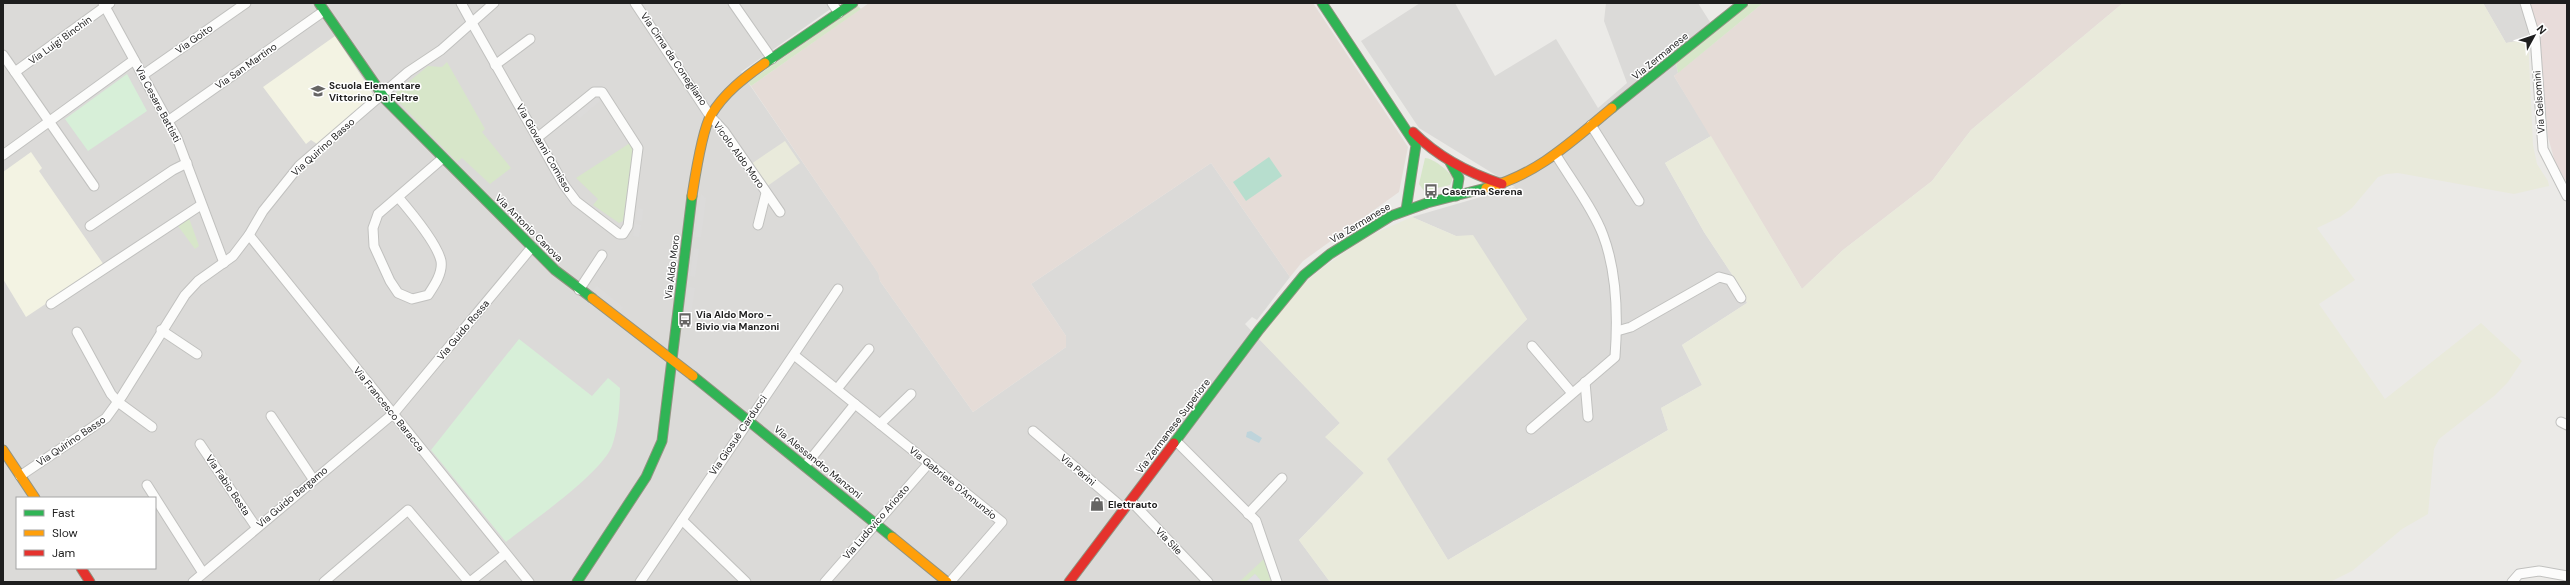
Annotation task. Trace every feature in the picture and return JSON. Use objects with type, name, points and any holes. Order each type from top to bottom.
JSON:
[{"type":"street","name":"Via Goito","points":[[143,76],[246,3]]},
{"type":"street","name":"Via Giovanni Comisso","points":[[461,3],[564,186],[576,201],[619,234],[623,234],[628,226],[638,148],[602,92],[594,92],[537,138]]},
{"type":"street","name":"Via Quirino Basso","points":[[20,476],[106,418],[118,402],[161,330],[191,288],[233,256],[249,235],[263,211],[299,166],[408,72],[441,50],[494,3]]},
{"type":"street","name":"Via Cima da Conegliano","points":[[635,3],[710,116]]},
{"type":"street","points":[[733,3],[772,59]]},
{"type":"street","points":[[832,3],[839,13]]},
{"type":"street","name":"Via Aldo Moro","points":[[577,582],[646,477],[654,461],[664,432],[693,190],[706,126],[710,116],[735,86],[853,3]]},
{"type":"street","points":[[1322,3],[1402,121],[1416,150],[1406,210]]},
{"type":"street","name":"Via Zermanese","points":[[1295,284],[1337,250],[1383,220],[1406,210],[1502,184],[1532,171],[1556,155],[1743,3]]},
{"type":"street","name":"Via Gelsomini","points":[[2525,3],[2535,36],[2543,149],[2567,196]]},
{"type":"street","name":"Via Cesare Battisti","points":[[106,4],[134,60],[168,121],[187,163],[201,205],[224,263]]},
{"type":"street","name":"Via Luigi Binchin","points":[[15,72],[106,4]]},
{"type":"street","name":"Via Antonio Canova","points":[[322,7],[383,95],[442,158],[532,247],[580,290],[672,361]]},
{"type":"street","name":"Via San Martino","points":[[168,121],[322,7]]},
{"type":"street","points":[[495,65],[530,39]]},
{"type":"street","points":[[3,55],[94,186]]},
{"type":"street","points":[[3,155],[134,60]]},
{"type":"street","name":"Vicolo Aldo Moro","points":[[710,116],[724,131],[780,212]]},
{"type":"street","points":[[1402,121],[1426,146],[1476,175],[1502,184]]},
{"type":"street","points":[[1591,126],[1639,201]]},
{"type":"street","points":[[1532,430],[1615,357],[1617,331],[1612,268],[1603,234],[1556,155]]},
{"type":"street","points":[[398,197],[423,227],[441,261],[438,278],[428,295],[412,299],[398,292],[390,281],[374,246],[373,228],[378,214],[442,158]]},
{"type":"street","points":[[1449,160],[1460,177],[1460,186],[1456,196]]},
{"type":"street","points":[[90,226],[173,170],[187,163]]},
{"type":"street","name":"Vicolo Aldo Moro","points":[[758,225],[766,193]]},
{"type":"street","points":[[51,304],[201,205]]},
{"type":"street","name":"Via Francesco Baracca","points":[[249,235],[529,582]]},
{"type":"street","name":"Via Guido Rossa","points":[[394,413],[532,247]]},
{"type":"street","points":[[580,290],[602,255]]},
{"type":"street","points":[[1617,331],[1631,327],[1719,277],[1730,280],[1741,298]]},
{"type":"street","name":"Via Zermanese Superiore","points":[[1069,582],[1295,284]]},
{"type":"street","name":"Via Giosuè Carducci","points":[[640,582],[748,420],[838,290]]},
{"type":"street","points":[[161,330],[197,354]]},
{"type":"street","points":[[77,332],[118,402],[152,426]]},
{"type":"street","points":[[1532,346],[1572,394]]},
{"type":"street","points":[[836,389],[869,349]]},
{"type":"street","name":"Via Gabriele D'Annunzio","points":[[794,355],[1002,522],[949,582]]},
{"type":"street","name":"Via Alessandro Manzoni","points":[[672,361],[748,420],[949,582]]},
{"type":"street","points":[[1585,382],[1588,417]]},
{"type":"street","points":[[880,424],[911,394]]},
{"type":"street","points":[[805,466],[855,404]]},
{"type":"street","name":"Via Guido Bergamo","points":[[193,582],[313,479],[394,413]]},
{"type":"street","points":[[271,416],[313,479]]},
{"type":"street","name":"Via Parini","points":[[1033,431],[1124,509]]},
{"type":"street","points":[[1176,441],[1256,521],[1277,582]]},
{"type":"street","name":"Via Fabio Besta","points":[[200,444],[256,527]]},
{"type":"street","points":[[4,453],[34,497]]},
{"type":"street","name":"Via Ludovico Ariosto","points":[[825,582],[875,522],[929,463]]},
{"type":"street","points":[[1248,514],[1282,478]]},
{"type":"street","points":[[147,484],[155,497]]},
{"type":"street","points":[[156,498],[203,573]]},
{"type":"street","name":"Via Sile","points":[[1131,501],[1208,582]]},
{"type":"street","points":[[324,582],[408,510],[470,582],[505,554]]},
{"type":"street","points":[[682,520],[746,582]]},
{"type":"street","points":[[82,569],[90,582]]},
{"type":"street","points":[[2512,582],[2519,574],[2539,571],[2567,576]]},
{"type":"shaded area","points":[[3,3],[839,3],[741,72],[879,274],[880,281],[973,412],[1066,347],[1066,336],[1031,284],[1211,163],[1290,277],[1257,320],[1252,317],[1245,324],[1340,423],[1326,437],[1364,473],[1299,540],[1330,582],[3,582]]},
{"type":"shaded area","points":[[869,3],[1313,3],[1408,147],[1399,192],[1303,261],[1290,277],[1211,163],[1031,284],[1066,336],[1066,347],[973,412],[880,281],[878,273],[751,86]]},
{"type":"shaded area","points":[[1420,3],[1455,3],[1495,76],[1556,39],[1598,108],[1627,83],[1604,21],[1606,3],[1698,3],[1710,22],[1676,63],[1678,73],[1674,76],[1711,136],[1665,163],[1704,232],[1741,288],[1747,303],[1682,345],[1702,385],[1661,408],[1668,430],[1448,560],[1386,459],[1527,319],[1456,236],[1412,217],[1515,187],[1419,128],[1361,41]]},
{"type":"shaded area","points":[[1763,3],[2123,3],[1971,130],[1932,181],[1843,250],[1802,289],[1674,76]]},
{"type":"shaded area","points":[[2123,3],[2483,3],[2506,43],[2528,39],[2533,145],[2537,164],[2548,181],[2549,186],[2514,194],[2398,173],[2386,174],[2378,177],[2352,208],[2340,217],[2317,228],[2355,280],[2319,304],[2385,399],[2481,323],[2522,361],[2508,382],[2494,396],[2439,439],[2434,449],[2428,514],[2402,529],[2352,571],[2330,582],[1330,582],[1299,540],[1364,473],[1325,437],[1340,423],[1259,339],[1301,286],[1321,269],[1366,237],[1412,217],[1456,236],[1473,235],[1527,319],[1387,459],[1448,560],[1668,430],[1661,408],[1702,385],[1682,345],[1747,303],[1741,288],[1704,232],[1665,163],[1711,136],[1802,289],[1843,250],[1932,181],[1971,130]]},
{"type":"shaded area","points":[[2483,3],[2528,3],[2528,39],[2506,43]]},
{"type":"shaded area","points":[[2530,3],[2567,3],[2567,183],[2555,162],[2548,137],[2545,103],[2543,101],[2540,38]]},
{"type":"shaded area","name":"Scuola Elementare Vittorino Da Feltre","points":[[335,36],[373,94],[372,98],[317,144],[311,140],[306,144],[263,87]]},
{"type":"shaded area","points":[[597,97],[600,101],[580,118],[576,114]]},
{"type":"shaded area","points":[[785,141],[800,163],[766,187],[751,164]]},
{"type":"shaded area","points":[[31,152],[42,168],[39,171],[104,265],[26,317],[3,279],[3,172]]},
{"type":"shaded area","points":[[701,194],[706,198],[701,237],[695,237]]},
{"type":"shaded area","points":[[638,208],[643,209],[642,221],[636,220]]},
{"type":"shaded area","points":[[635,224],[641,225],[639,237],[633,236]]},
{"type":"shaded area","points":[[694,248],[699,249],[695,277],[690,276]]},
{"type":"shaded area","points":[[597,286],[623,307],[620,311],[593,290]]},
{"type":"shaded area","points":[[689,287],[695,288],[690,321],[684,320]]},
{"type":"shaded area","points":[[1255,574],[1262,582],[1246,582]]},
{"type":"green space","points":[[1751,3],[1763,3],[1678,73],[1676,63]]},
{"type":"green space","points":[[858,6],[861,9],[751,86],[748,82]]},
{"type":"green space","points":[[447,62],[485,129],[482,132],[511,168],[490,184],[462,158],[457,162],[395,98],[394,94],[428,66],[442,67]]},
{"type":"green space","points":[[127,74],[147,111],[88,151],[65,119]]},
{"type":"green space","points":[[630,143],[633,151],[623,221],[619,223],[593,205],[598,199],[576,178]]},
{"type":"green space","points":[[1269,157],[1282,176],[1246,201],[1233,182]]},
{"type":"green space","points":[[1425,158],[1436,162],[1448,172],[1453,178],[1450,185],[1424,191],[1419,184]]},
{"type":"green space","points":[[189,218],[199,246],[195,249],[178,226]]},
{"type":"green space","points":[[519,339],[592,396],[608,378],[620,388],[620,402],[614,439],[612,446],[605,457],[594,470],[564,497],[506,542],[431,450]]},
{"type":"green space","points":[[1264,559],[1271,582],[1262,582],[1255,574],[1246,582],[1239,582]]},
{"type":"water","points":[[1251,431],[1262,438],[1259,443],[1246,437],[1247,432]]},
{"type":"traffic: fast","points":[[319,3],[386,100],[555,270],[592,298]]},
{"type":"traffic: fast","points":[[765,63],[853,3]]},
{"type":"traffic: fast","points":[[1322,3],[1416,145],[1406,210]]},
{"type":"traffic: fast","points":[[1612,108],[1743,3]]},
{"type":"traffic: fast","points":[[1450,162],[1459,178],[1456,196]]},
{"type":"traffic: fast","points":[[1174,443],[1259,330],[1304,275],[1330,254],[1391,216],[1427,203],[1486,188]]},
{"type":"traffic: fast","points":[[577,582],[646,477],[662,441],[692,196]]},
{"type":"traffic: fast","points":[[693,376],[892,537]]},
{"type":"traffic: slow","points":[[692,196],[702,142],[711,115],[729,93],[765,63]]},
{"type":"traffic: slow","points":[[1486,188],[1522,175],[1538,166],[1553,156],[1612,108]]},
{"type":"traffic: slow","points":[[592,298],[693,376]]},
{"type":"traffic: slow","points":[[3,450],[34,497]]},
{"type":"traffic: slow","points":[[892,537],[947,582]]},
{"type":"traffic: jam","points":[[1413,132],[1443,157],[1477,175],[1502,184]]},
{"type":"traffic: jam","points":[[1069,582],[1174,443]]},
{"type":"traffic: jam","points":[[82,569],[90,582]]},
{"type":"place","name":"Scuola Elementare Vittorino Da Feltre","points":[[318,91]]},
{"type":"place","name":"Caserma Serena","points":[[1431,191]]},
{"type":"place","name":"Via Aldo Moro - Bivio via Manzoni","points":[[685,320]]},
{"type":"place","name":"Elettrauto","points":[[1097,504]]}]
